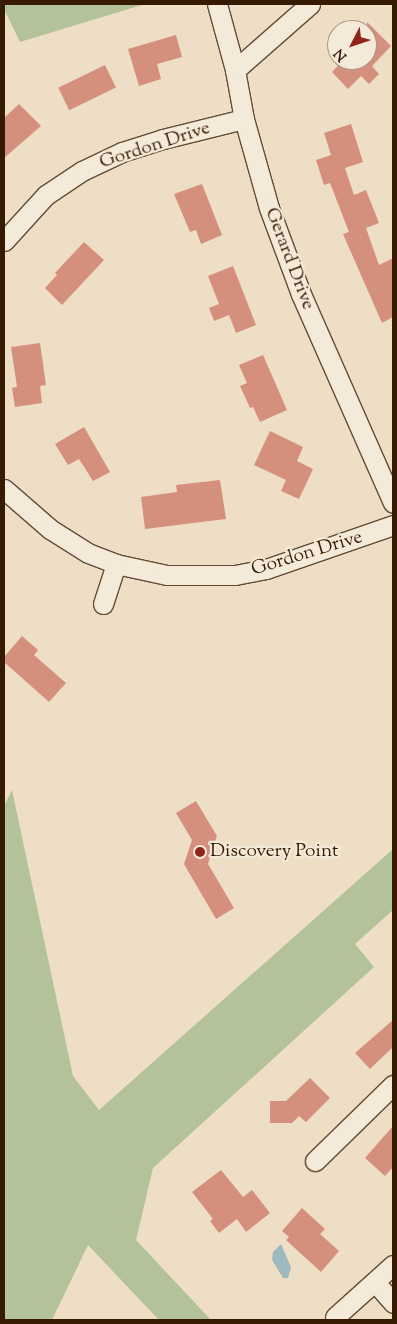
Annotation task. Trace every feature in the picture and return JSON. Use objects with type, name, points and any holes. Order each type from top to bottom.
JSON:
[{"type":"street","name":"Gerard Drive","points":[[217,4],[235,70],[244,119],[269,208],[301,294],[393,503]]},
{"type":"street","points":[[235,70],[310,4]]},
{"type":"street","name":"Gordon Drive","points":[[4,241],[46,195],[82,171],[122,152],[163,139],[244,119]]},
{"type":"street","name":"Gordon Drive","points":[[4,490],[50,529],[88,553],[116,564],[168,575],[235,575],[296,560],[393,525]]},
{"type":"street","points":[[103,604],[116,564]]},
{"type":"street","points":[[315,1161],[393,1085]]},
{"type":"street","points":[[335,1317],[393,1265]]},
{"type":"street","points":[[375,1282],[393,1303]]},
{"type":"green space","points":[[4,4],[145,4],[20,42],[4,9]]},
{"type":"green space","points":[[12,790],[73,1076],[99,1110],[393,849],[393,910],[355,944],[374,967],[153,1168],[136,1240],[211,1320],[159,1320],[88,1245],[52,1320],[4,1320],[4,806]]},
{"type":"water","points":[[281,1244],[291,1267],[288,1278],[283,1278],[272,1260],[273,1252]]},
{"type":"building","points":[[377,32],[391,46],[377,61]]},
{"type":"building","points":[[176,35],[182,57],[157,64],[161,79],[139,86],[128,49]]},
{"type":"building","points":[[105,65],[116,87],[69,110],[58,88]]},
{"type":"building","points":[[334,70],[376,70],[379,74],[369,84],[361,76],[348,89],[332,72]]},
{"type":"building","points":[[19,104],[41,126],[4,158],[4,118]]},
{"type":"building","points":[[351,124],[363,162],[345,168],[354,195],[366,190],[379,223],[366,228],[379,265],[393,258],[393,317],[382,323],[343,234],[349,232],[330,183],[324,185],[316,160],[331,155],[324,133]]},
{"type":"building","points":[[202,184],[222,235],[201,244],[196,230],[190,232],[174,194]]},
{"type":"building","points":[[84,242],[104,260],[62,305],[45,288],[57,275],[55,273]]},
{"type":"building","points":[[233,266],[256,325],[236,333],[229,315],[214,321],[209,308],[219,304],[208,276]]},
{"type":"building","points":[[40,343],[46,385],[40,386],[42,403],[15,407],[12,388],[17,387],[11,347]]},
{"type":"building","points":[[263,355],[287,410],[260,422],[253,407],[250,408],[240,386],[247,383],[239,365]]},
{"type":"building","points":[[84,427],[110,472],[93,481],[79,459],[68,465],[55,444]]},
{"type":"building","points":[[270,431],[303,447],[297,461],[313,469],[299,499],[281,491],[286,480],[254,465]]},
{"type":"building","points":[[220,480],[226,519],[145,529],[141,497],[177,492],[176,485]]},
{"type":"building","points":[[22,636],[38,650],[34,655],[66,683],[49,702],[4,662],[4,657]]},
{"type":"building","name":"Discovery Point","points":[[196,801],[217,836],[208,864],[234,908],[216,919],[184,864],[192,840],[176,813]]},
{"type":"building","points":[[393,1020],[393,1047],[370,1069],[355,1053]]},
{"type":"building","points":[[310,1078],[330,1098],[306,1122],[299,1116],[292,1123],[270,1123],[270,1101],[286,1101]]},
{"type":"building","points":[[393,1126],[393,1167],[385,1176],[365,1158]]},
{"type":"building","points":[[221,1170],[243,1197],[252,1190],[270,1213],[246,1232],[237,1219],[219,1233],[210,1221],[213,1219],[192,1192]]},
{"type":"building","points":[[302,1208],[325,1229],[320,1234],[339,1251],[321,1272],[286,1240],[289,1237],[282,1231]]},
{"type":"place","name":"Discovery Point","points":[[200,852]]}]
